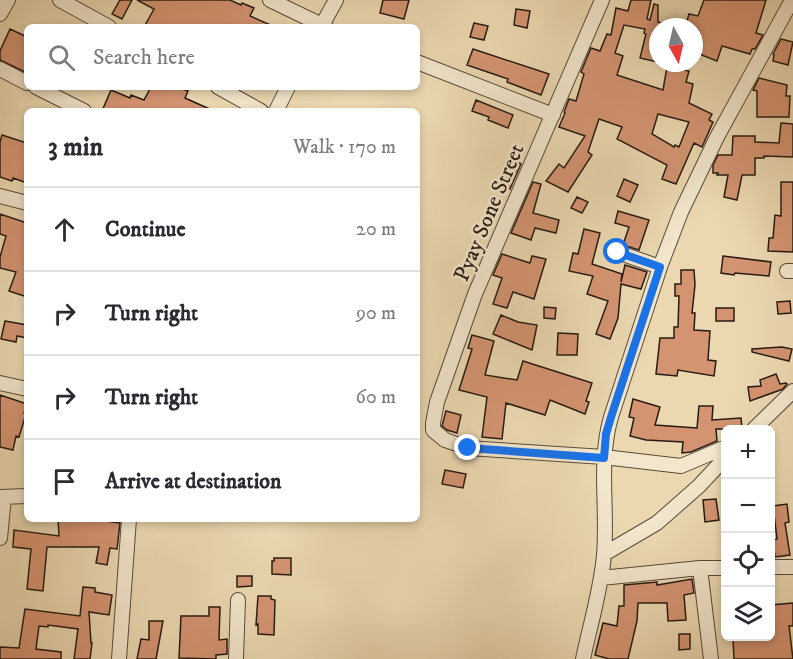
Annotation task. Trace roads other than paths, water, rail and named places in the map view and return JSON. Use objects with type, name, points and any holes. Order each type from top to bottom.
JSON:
[{"type":"street","points":[[0,14],[8,0]]},
{"type":"street","points":[[60,0],[104,24]]},
{"type":"street","points":[[270,0],[319,24]]},
{"type":"street","points":[[324,24],[336,0]]},
{"type":"street","name":"Pyay Sone Street","points":[[602,0],[476,294],[437,402],[433,430],[446,440],[468,448],[604,458]]},
{"type":"street","points":[[583,659],[604,554],[604,458],[606,434],[611,417],[660,267],[681,212],[717,137],[792,0]]},
{"type":"street","points":[[420,63],[553,115]]},
{"type":"street","points":[[0,69],[24,81]]},
{"type":"street","points":[[42,90],[78,108]]},
{"type":"street","points":[[223,90],[256,108]]},
{"type":"street","points":[[278,108],[286,90]]},
{"type":"street","points":[[0,196],[24,202]]},
{"type":"street","points":[[617,252],[660,267]]},
{"type":"street","points":[[0,383],[24,388]]},
{"type":"street","points":[[757,425],[793,392]]},
{"type":"street","points":[[604,458],[681,466],[721,449]]},
{"type":"street","points":[[604,554],[657,522],[699,486],[721,462]]},
{"type":"street","points":[[0,538],[2,497],[24,496]]},
{"type":"street","points":[[119,659],[129,522]]},
{"type":"street","points":[[775,567],[793,567]]},
{"type":"street","points":[[700,568],[711,659]]},
{"type":"street","points":[[601,578],[721,568]]},
{"type":"street","points":[[236,659],[237,600]]}]
